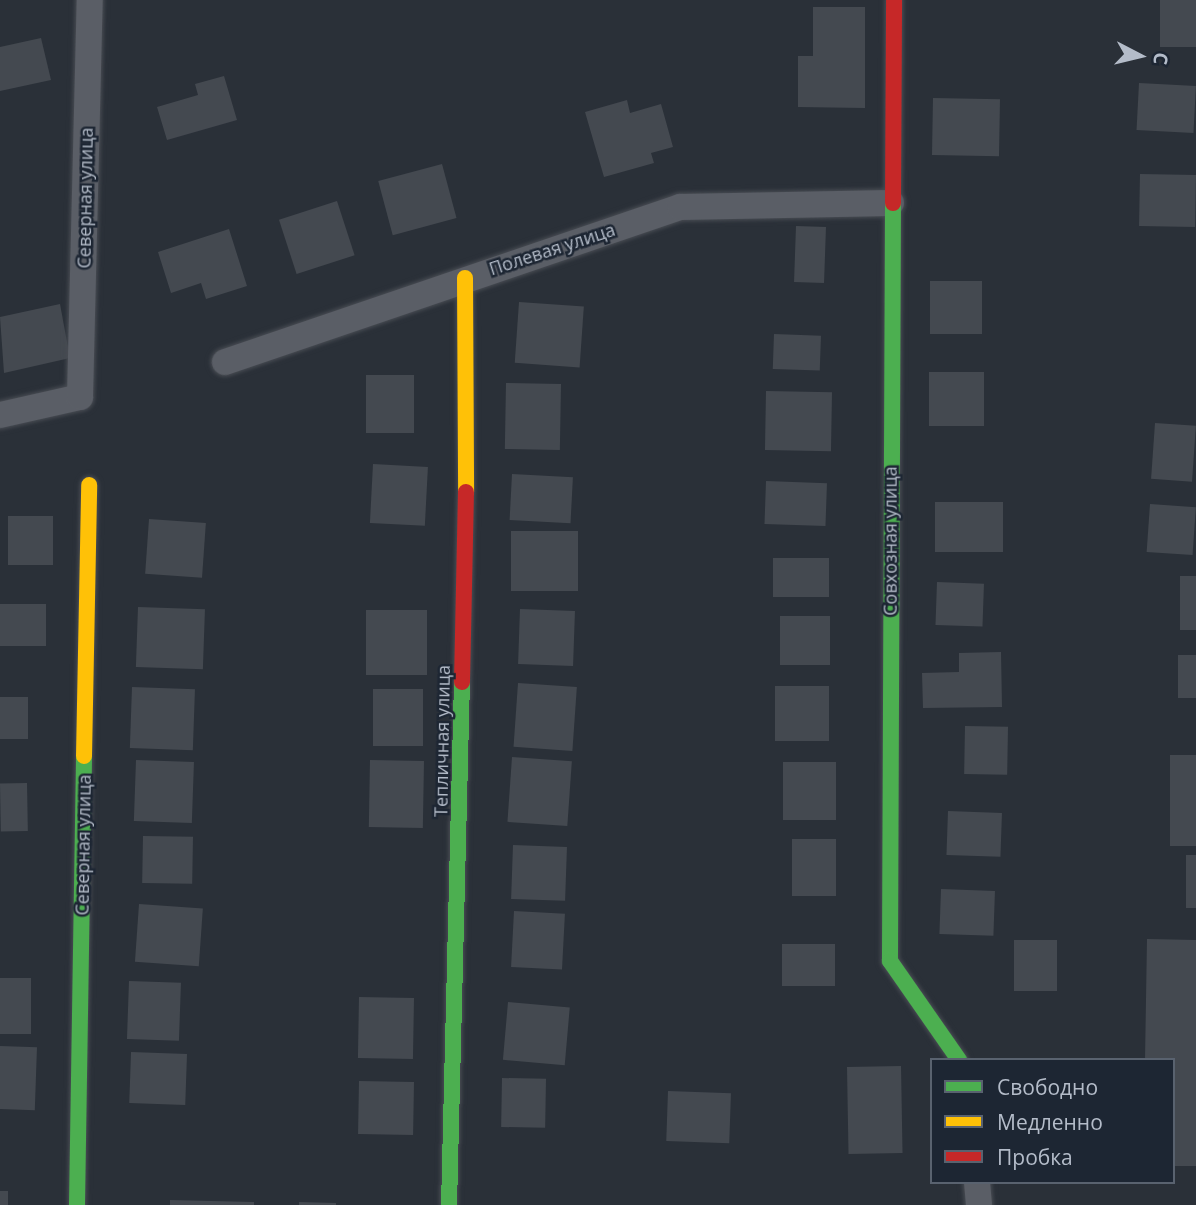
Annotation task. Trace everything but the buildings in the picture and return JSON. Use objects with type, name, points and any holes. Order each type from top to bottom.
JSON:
[{"type":"street","name":"Северная улица","points":[[0,415],[80,397],[90,0]]},
{"type":"street","name":"Совхозная улица","points":[[894,0],[891,203],[890,961],[958,1058]]},
{"type":"street","name":"Полевая улица","points":[[225,362],[465,278],[680,207],[891,203]]},
{"type":"street","name":"Тепличная улица","points":[[449,1205],[464,623],[465,278]]},
{"type":"street","name":"Северная улица","points":[[77,1205],[89,485]]},
{"type":"street","points":[[977,1184],[979,1205]]},
{"type":"traffic: fast","points":[[893,203],[890,961],[958,1058]]},
{"type":"traffic: fast","points":[[449,1205],[462,682]]},
{"type":"traffic: fast","points":[[77,1205],[84,756]]},
{"type":"traffic: slow","points":[[465,278],[466,492]]},
{"type":"traffic: slow","points":[[84,756],[89,485]]},
{"type":"traffic: jam","points":[[893,203],[894,0]]},
{"type":"traffic: jam","points":[[462,682],[466,492]]}]
